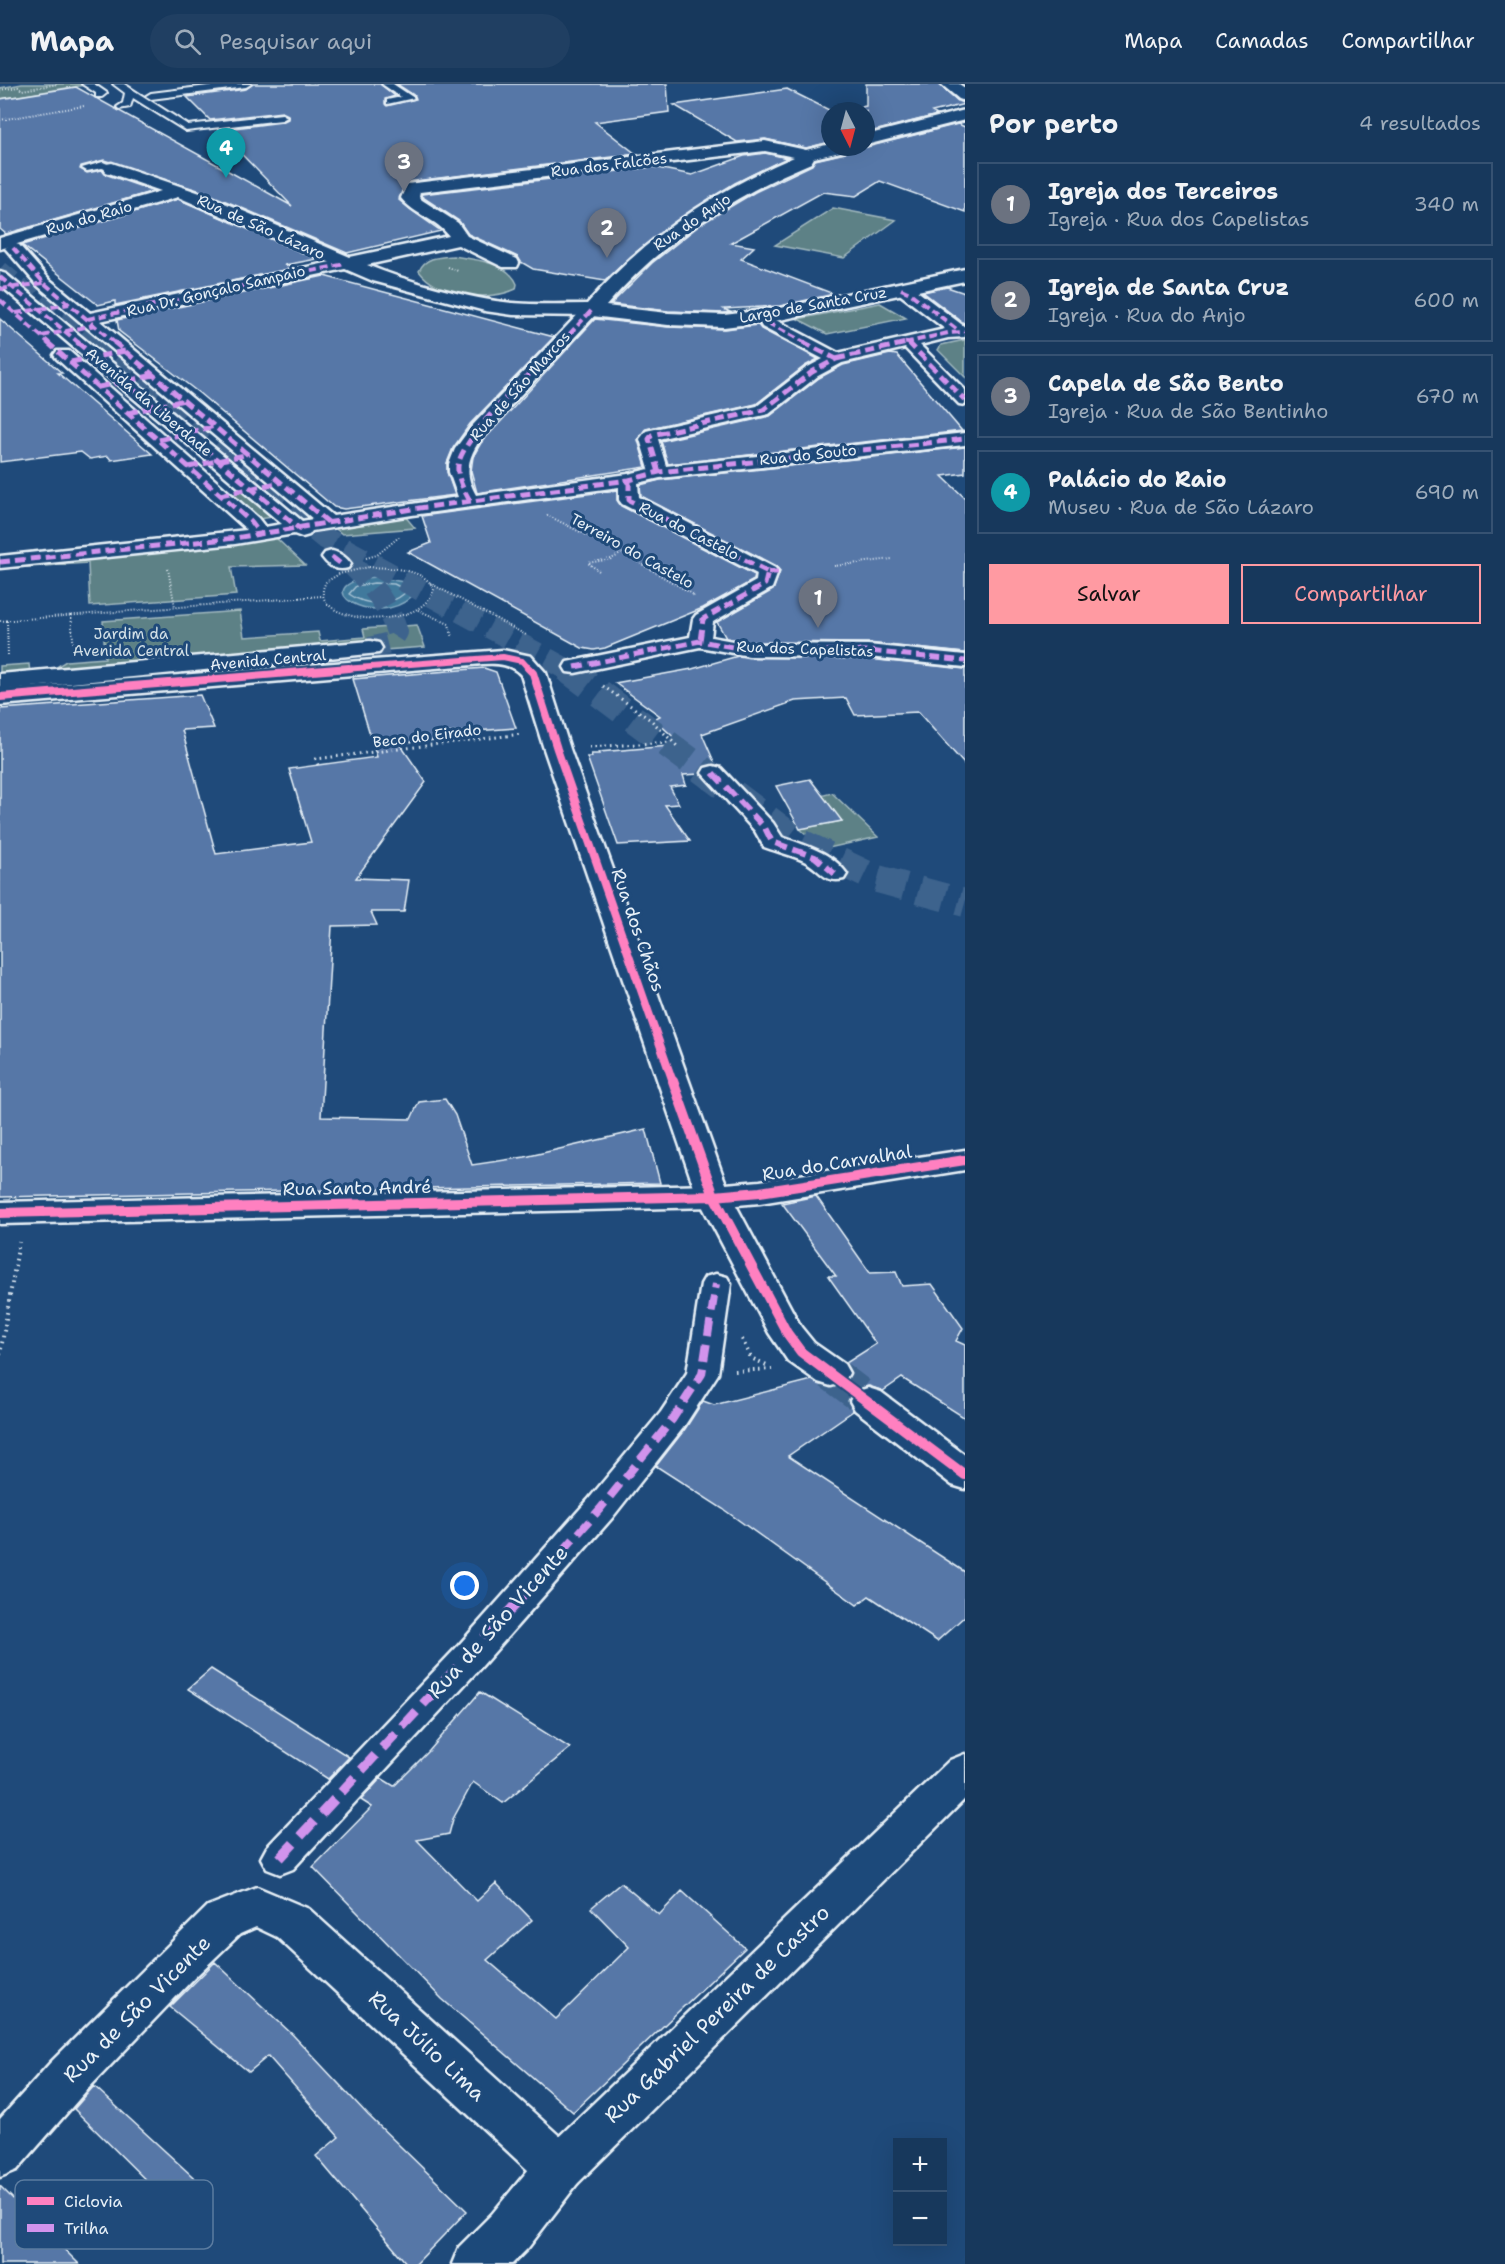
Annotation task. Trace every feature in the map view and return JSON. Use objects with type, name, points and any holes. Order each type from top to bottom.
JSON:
[{"type":"street","points":[[949,84],[965,96]]},
{"type":"street","points":[[875,138],[965,115]]},
{"type":"street","name":"Rua dos Falcões","points":[[460,239],[458,233],[448,225],[415,204],[410,198],[413,188],[765,146],[806,155]]},
{"type":"street","points":[[806,155],[821,151]]},
{"type":"street","name":"Rua do Anjo","points":[[592,310],[648,253],[681,226],[774,171],[805,159],[806,155]]},
{"type":"street","name":"Rua de São Lázaro","points":[[112,168],[200,199],[345,264],[415,287],[502,308],[592,310]]},
{"type":"street","name":"Rua do Raio","points":[[7,246],[177,192]]},
{"type":"street","points":[[345,264],[460,239],[510,263]]},
{"type":"street","points":[[7,246],[44,283],[328,522]]},
{"type":"street","name":"Rua Dr. Gonçalo Sampaio","points":[[42,336],[91,322],[345,264]]},
{"type":"street","name":"Largo de Santa Cruz","points":[[592,310],[668,319],[724,321],[780,314],[965,275]]},
{"type":"street","points":[[44,283],[3,289],[16,314],[251,522],[260,534]]},
{"type":"street","name":"Avenida da Liberdade","points":[[3,289],[38,309],[300,529]]},
{"type":"street","points":[[901,289],[910,293],[957,332]]},
{"type":"street","points":[[16,314],[69,304]]},
{"type":"street","name":"Rua de São Marcos","points":[[470,501],[458,481],[457,465],[464,449],[478,430],[592,310]]},
{"type":"street","points":[[768,323],[841,357]]},
{"type":"street","points":[[656,472],[649,439],[652,435],[763,410],[812,372],[841,357],[957,332]]},
{"type":"street","points":[[908,342],[965,400]]},
{"type":"street","points":[[71,362],[125,351]]},
{"type":"street","points":[[99,387],[154,375]]},
{"type":"street","points":[[128,413],[184,400]]},
{"type":"street","points":[[159,440],[215,426]]},
{"type":"street","name":"Rua do Souto","points":[[300,529],[328,522],[628,480],[656,472],[965,438]]},
{"type":"street","points":[[189,467],[249,454]]},
{"type":"street","name":"Rua do Castelo","points":[[628,480],[629,500],[775,572],[765,584],[703,619]]},
{"type":"street","points":[[220,495],[282,482]]},
{"type":"street","points":[[0,562],[300,529]]},
{"type":"street","points":[[700,641],[703,619]]},
{"type":"street","name":"Rua dos Capelistas","points":[[575,667],[700,641],[749,650],[868,651],[965,660]]},
{"type":"street","points":[[4,671],[370,648]]},
{"type":"street","name":"Avenida Central","points":[[0,697],[492,658],[522,661],[533,673]]},
{"type":"street","name":"Rua dos Chãos","points":[[533,673],[557,749],[714,1196],[787,1333],[801,1352],[831,1373]]},
{"type":"street","points":[[713,773],[765,828],[772,842],[815,857],[835,874]]},
{"type":"street","name":"Rua do Carvalhal","points":[[714,1196],[760,1192],[965,1160]]},
{"type":"street","name":"Rua Santo André","points":[[6,1223],[714,1196]]},
{"type":"street","points":[[702,1374],[716,1284]]},
{"type":"street","name":"Rua de São Vicente","points":[[280,1858],[470,1656],[600,1509],[672,1420],[702,1374]]},
{"type":"street","points":[[868,1401],[965,1475]]},
{"type":"street","name":"Rua Gabriel Pereira de Castro","points":[[477,2264],[510,2231],[560,2168],[965,1772]]},
{"type":"street","name":"Rua de São Vicente","points":[[0,2154],[68,2076],[224,1920],[257,1906],[293,1923]]},
{"type":"street","name":"Rua Júlio Lima","points":[[293,1923],[560,2168]]},
{"type":"lane","points":[[87,84],[99,89],[104,96],[110,94],[99,84]]},
{"type":"lane","points":[[109,84],[116,89],[119,106],[127,105],[130,93]]},
{"type":"lane","points":[[118,84],[186,128],[282,117]]},
{"type":"lane","points":[[151,96],[246,84]]},
{"type":"lane","points":[[387,84],[409,98],[390,102]]},
{"type":"lane","points":[[130,93],[140,92],[151,96],[193,102]]},
{"type":"lane","points":[[87,168],[103,165],[112,168]]},
{"type":"path","points":[[22,90],[58,84]]},
{"type":"path","points":[[0,90],[18,87],[28,95]]},
{"type":"path","points":[[0,120],[93,104]]},
{"type":"path","points":[[163,545],[175,607]]},
{"type":"path","points":[[599,571],[588,563],[611,559],[621,554]]},
{"type":"path","points":[[834,566],[892,559]]},
{"type":"path","points":[[430,583],[433,589],[432,598],[417,610],[395,617],[358,617],[341,613],[329,607],[321,591],[326,582],[336,575],[369,567],[404,569],[419,574],[430,583],[532,638],[544,654],[575,667],[652,721],[679,748]]},
{"type":"path","points":[[0,621],[322,596]]},
{"type":"path","points":[[417,610],[449,624],[455,644]]},
{"type":"path","points":[[71,615],[75,653]]},
{"type":"path","points":[[4,671],[7,621]]},
{"type":"path","points":[[585,747],[672,742]]},
{"type":"path","points":[[0,1355],[6,1223]]},
{"type":"path","points":[[702,1374],[764,1368],[781,1371]]},
{"type":"green space","points":[[22,84],[85,85],[0,99],[0,88]]},
{"type":"green space","points":[[833,208],[896,220],[844,258],[775,245]]},
{"type":"green space","points":[[453,256],[480,260],[498,266],[513,277],[517,284],[516,289],[492,295],[464,295],[438,287],[419,271],[429,260]]},
{"type":"green space","points":[[880,303],[906,318],[827,334],[798,319]]},
{"type":"green space","points":[[965,340],[965,377],[938,350],[941,345]]},
{"type":"green space","points":[[243,492],[273,517],[259,519],[229,495]]},
{"type":"green space","points":[[404,515],[415,528],[342,534],[331,525]]},
{"type":"green space","name":"Jardim da Avenida Central","points":[[275,537],[305,565],[231,567],[236,595],[90,606],[88,563],[0,569],[0,565]]},
{"type":"green space","name":"Jardim da Avenida Central","points":[[240,611],[244,637],[318,632],[320,641],[365,637],[363,629],[417,625],[425,647],[0,678],[0,666],[29,664],[30,673],[49,672],[66,661],[105,658],[103,621]]},
{"type":"green space","points":[[832,793],[878,837],[824,849],[800,829],[842,821],[812,798]]},
{"type":"water","points":[[374,577],[404,582],[412,591],[411,597],[396,606],[380,609],[365,608],[352,603],[344,596],[344,589],[353,582]]},
{"type":"building","points":[[253,84],[380,84],[395,96],[385,99],[387,106],[416,99],[397,84],[667,84],[669,112],[595,122],[636,154],[407,182],[399,200],[441,231],[347,253],[207,193],[104,160],[81,166],[80,169],[87,173],[102,170],[105,174],[154,191],[6,234],[0,229],[0,99],[76,87],[292,206],[218,130],[282,122],[288,119],[288,115],[282,112],[210,120],[187,97],[246,89]]},
{"type":"building","points":[[866,84],[939,84],[958,101],[965,104],[932,112],[937,115],[875,131],[875,102],[866,102]]},
{"type":"building","points":[[787,89],[821,106],[821,144],[806,148],[765,139],[737,142],[674,105]]},
{"type":"building","points":[[958,124],[965,127],[965,212],[880,181],[856,196],[823,192],[731,243],[754,247],[741,259],[834,294],[780,306],[724,309],[730,312],[724,313],[668,311],[611,304],[652,263],[701,224],[755,192],[812,165],[815,160],[832,156],[875,156],[875,145]]},
{"type":"building","points":[[765,153],[787,158],[735,183],[681,217],[631,256],[605,281],[533,269],[521,262],[518,257],[468,234],[459,221],[421,196],[422,194],[653,167],[692,175],[744,156]]},
{"type":"building","points":[[178,199],[317,259],[285,265],[294,268],[115,305],[115,301],[98,305],[22,245]]},
{"type":"building","points":[[324,276],[554,337],[470,424],[453,448],[447,463],[447,472],[455,495],[344,509],[334,507],[199,393],[119,331],[117,320]]},
{"type":"building","points":[[947,287],[965,293],[965,324],[923,292]]},
{"type":"building","points":[[0,319],[62,373],[58,373],[152,454],[111,460],[108,456],[90,459],[81,452],[0,462]]},
{"type":"building","points":[[595,319],[668,327],[724,329],[758,325],[761,329],[818,359],[805,366],[756,404],[646,429],[638,440],[646,467],[477,493],[471,471],[473,457],[481,443]]},
{"type":"building","points":[[890,354],[897,355],[962,431],[668,464],[661,441],[770,416],[819,378],[843,365]]},
{"type":"building","points":[[965,447],[965,473],[942,476],[965,498],[965,653],[868,643],[749,642],[726,638],[717,622],[773,590],[780,571],[776,566],[641,496],[640,485],[660,480]]},
{"type":"building","points":[[617,490],[617,500],[621,506],[755,575],[754,580],[703,608],[605,648],[594,650],[582,648],[408,552],[431,543],[422,516]]},
{"type":"building","points":[[738,656],[868,659],[965,669],[965,765],[918,712],[855,715],[846,698],[795,701],[702,734],[715,764],[704,766],[700,774],[683,775],[686,785],[670,787],[679,804],[665,805],[690,841],[618,845],[587,757],[592,757],[591,754],[600,754],[599,752],[682,745],[654,719],[660,716],[615,683],[692,669]]},
{"type":"building","points":[[484,668],[496,672],[516,728],[434,734],[436,740],[399,743],[426,782],[356,878],[409,880],[404,912],[371,912],[377,925],[332,926],[321,1117],[411,1119],[419,1102],[445,1099],[455,1115],[472,1165],[525,1157],[646,1129],[660,1183],[0,1197],[0,709],[200,695],[214,728],[182,730],[216,854],[311,842],[289,769],[377,757],[353,679]]},
{"type":"building","points":[[810,779],[842,821],[800,829],[776,786]]},
{"type":"building","points":[[816,1196],[870,1273],[896,1272],[902,1286],[932,1284],[963,1328],[956,1341],[965,1345],[965,1418],[902,1378],[883,1391],[869,1386],[854,1390],[848,1400],[853,1411],[788,1456],[965,1572],[965,1616],[937,1641],[869,1596],[857,1605],[723,1509],[656,1466],[685,1429],[703,1401],[714,1405],[812,1380],[830,1388],[845,1384],[851,1374],[846,1363],[876,1344],[828,1276],[836,1276],[782,1203]]},
{"type":"building","points":[[211,1669],[349,1757],[328,1779],[188,1689]]},
{"type":"building","points":[[480,1692],[570,1748],[503,1803],[473,1782],[453,1819],[449,1834],[417,1840],[477,1901],[496,1883],[532,1920],[487,1960],[556,2019],[629,1947],[591,1908],[621,1883],[659,1915],[682,1891],[745,1948],[573,2112],[442,1999],[313,1867],[372,1807],[361,1800],[381,1778],[394,1786],[429,1751]]},
{"type":"building","points":[[215,1962],[293,2035],[368,2115],[467,2211],[416,2264],[407,2264],[316,2156],[339,2137],[268,2056],[249,2072],[170,2007]]},
{"type":"building","points":[[94,2086],[196,2180],[146,2180],[74,2109]]},
{"type":"building","points":[[0,2186],[15,2201],[15,2249],[64,2249],[79,2264],[0,2264]]},
{"type":"tunnel","points":[[0,269],[89,343]]},
{"type":"tunnel","points":[[87,342],[323,537],[568,670]]},
{"type":"tunnel","points":[[351,564],[378,595],[397,632],[390,643],[370,648]]},
{"type":"tunnel","points":[[566,668],[797,841],[874,878],[965,903]]},
{"type":"tunnel","points":[[831,1373],[868,1401]]},
{"type":"marked path","points":[[13,248],[44,283],[328,522]]},
{"type":"marked path","points":[[88,319],[345,264]]},
{"type":"marked path","points":[[0,277],[301,530]]},
{"type":"marked path","points":[[0,289],[44,283]]},
{"type":"marked path","points":[[901,289],[910,293],[959,331]]},
{"type":"marked path","points":[[0,300],[251,522],[260,534]]},
{"type":"marked path","points":[[16,313],[69,304]]},
{"type":"marked path","points":[[470,501],[458,472],[458,464],[465,449],[478,430],[592,310]]},
{"type":"marked path","points":[[659,472],[649,439],[652,435],[763,410],[812,372],[836,359],[768,323]]},
{"type":"marked path","points":[[42,336],[95,325]]},
{"type":"marked path","points":[[836,359],[948,333],[965,332]]},
{"type":"marked path","points":[[908,342],[965,400]]},
{"type":"marked path","points":[[71,362],[125,351]]},
{"type":"marked path","points":[[99,387],[154,375]]},
{"type":"marked path","points":[[128,413],[184,400]]},
{"type":"marked path","points":[[159,440],[215,426]]},
{"type":"marked path","points":[[0,562],[235,538],[412,509],[629,480],[659,472],[965,439]]},
{"type":"marked path","points":[[189,467],[249,454]]},
{"type":"marked path","points":[[629,480],[629,500],[768,572],[765,584],[703,619],[700,641]]},
{"type":"marked path","points":[[220,495],[282,482]]},
{"type":"marked path","points":[[332,557],[341,564]]},
{"type":"marked path","points":[[768,572],[782,572]]},
{"type":"marked path","points":[[575,667],[700,641],[749,650],[868,651],[965,661]]},
{"type":"marked path","points":[[713,773],[765,828],[772,842],[815,857],[835,874]]},
{"type":"marked path","points":[[280,1858],[470,1656],[600,1509],[672,1420],[702,1374],[716,1284]]},
{"type":"cycle path","points":[[0,697],[459,659],[503,657],[522,661],[533,673],[557,749],[706,1176],[714,1196],[787,1333],[801,1352],[965,1475]]},
{"type":"cycle path","points":[[0,1213],[714,1196],[760,1192],[965,1160]]},
{"type":"place","name":"Palácio do Raio","points":[[226,178]]},
{"type":"place","name":"Capela de São Bento","points":[[404,192]]},
{"type":"place","name":"Igreja de Santa Cruz","points":[[607,258]]},
{"type":"place","name":"Igreja dos Terceiros","points":[[818,628]]}]
